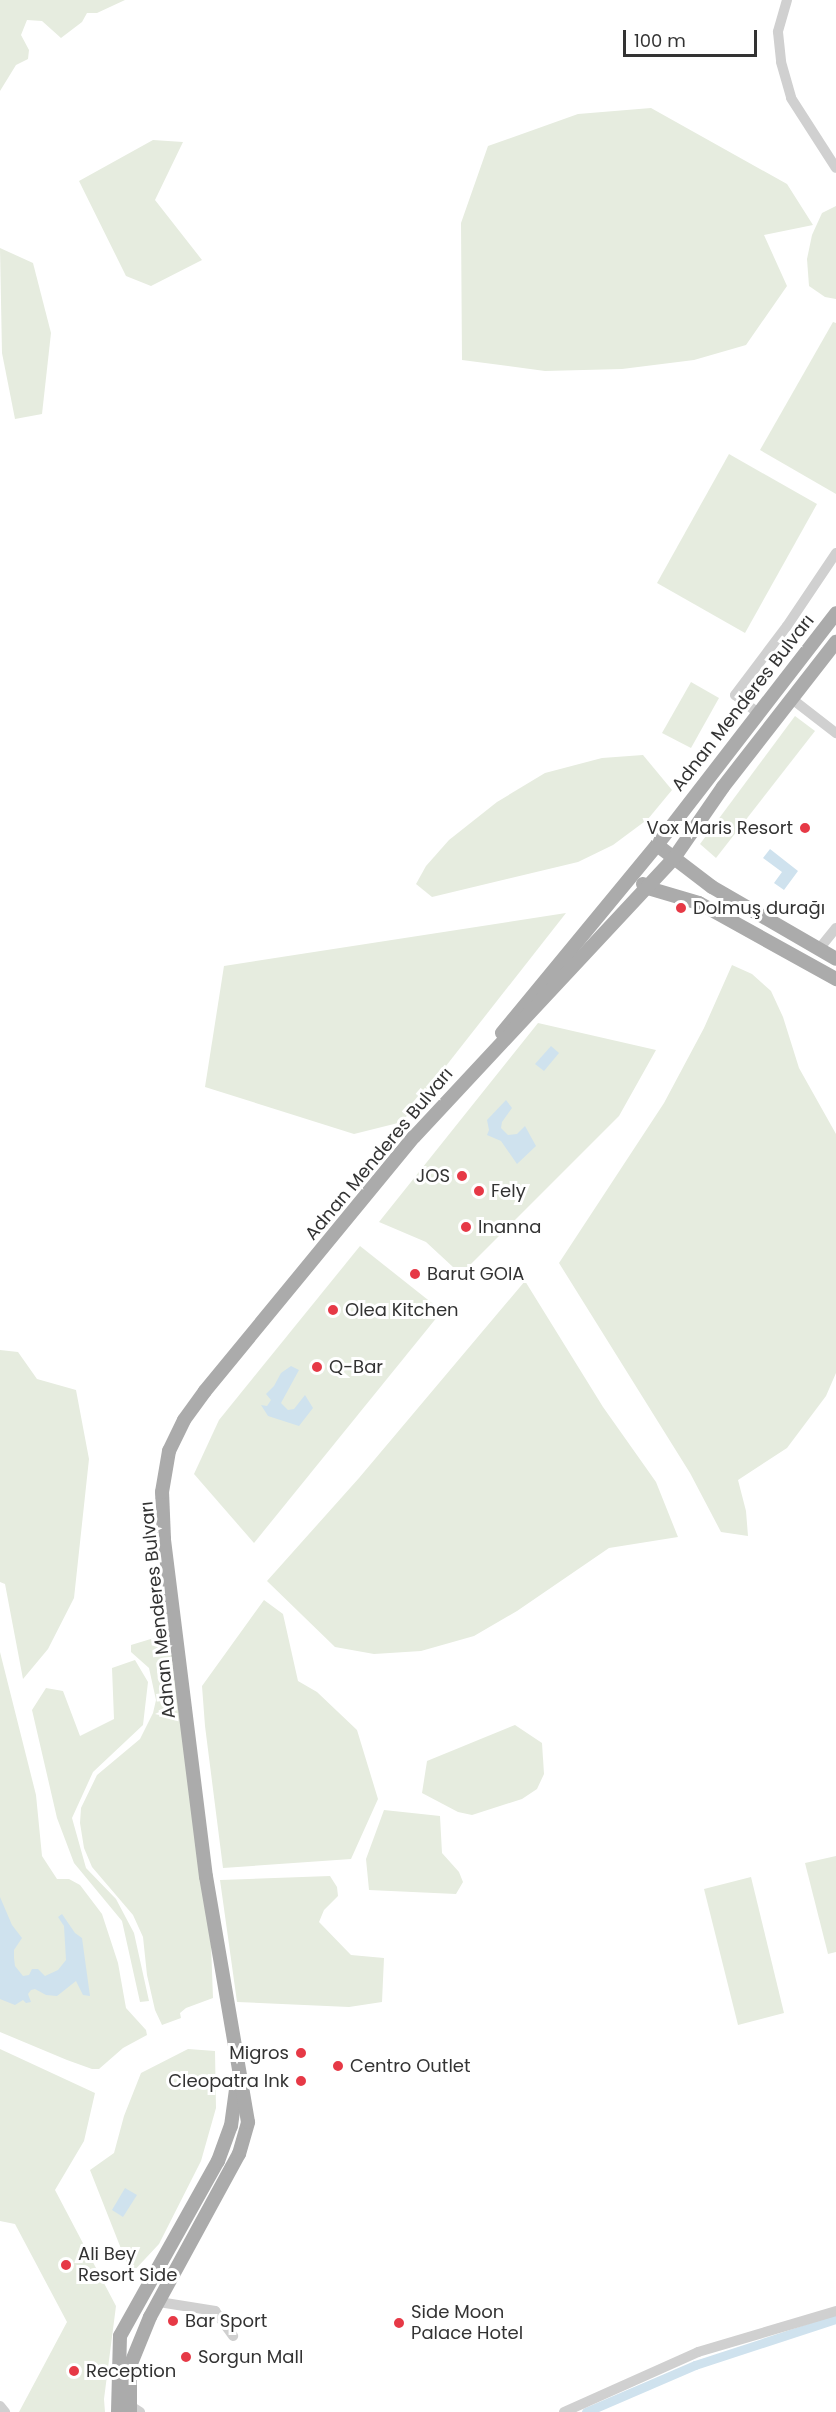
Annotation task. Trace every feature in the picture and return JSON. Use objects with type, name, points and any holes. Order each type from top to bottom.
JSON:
[{"type":"main road","name":"Adnan Menderes Bulvarı","points":[[474,1071],[586,928],[632,876],[836,613]]},
{"type":"main road","name":"Adnan Menderes Bulvarı","points":[[129,2410],[130,2366],[159,2302],[239,2154],[248,2122],[206,1877],[164,1539],[164,1471],[169,1451],[205,1391],[414,1137],[674,858],[723,787],[836,642]]},
{"type":"main road","points":[[657,844],[712,887],[836,959]]},
{"type":"main road","points":[[632,876],[648,888],[699,903],[836,979]]},
{"type":"main road","name":"Adnan Menderes Bulvarı","points":[[129,2410],[120,2336],[218,2161],[231,2126],[238,2071]]},
{"type":"street","points":[[787,0],[778,32],[781,62],[788,89],[813,135],[836,168]]},
{"type":"street","points":[[758,712],[735,695],[787,626],[836,553]]},
{"type":"street","points":[[792,699],[836,733]]},
{"type":"street","points":[[819,950],[836,928]]},
{"type":"street","points":[[159,2302],[215,2311],[233,2336]]},
{"type":"street","points":[[564,2412],[698,2352],[836,2311]]},
{"type":"street","points":[[0,2406],[5,2412]]},
{"type":"shaded area","points":[[0,0],[125,0],[97,13],[87,13],[82,22],[61,38],[42,21],[27,20],[21,35],[29,50],[28,59],[16,65],[0,91]]},
{"type":"shaded area","points":[[651,108],[787,184],[813,225],[764,235],[787,286],[746,345],[694,360],[622,369],[545,371],[462,360],[461,223],[488,146],[578,114]]},
{"type":"shaded area","points":[[153,140],[183,142],[155,200],[202,260],[151,286],[126,276],[79,181]]},
{"type":"shaded area","points":[[836,206],[836,299],[825,297],[809,286],[807,259],[812,235],[822,213]]},
{"type":"shaded area","points":[[0,248],[33,263],[51,333],[42,414],[15,419],[2,353]]},
{"type":"shaded area","points":[[833,322],[836,323],[836,494],[760,450]]},
{"type":"shaded area","points":[[729,454],[817,504],[745,633],[657,583]]},
{"type":"shaded area","points":[[691,682],[719,698],[691,748],[662,733]]},
{"type":"shaded area","points":[[795,716],[815,731],[716,858],[700,844]]},
{"type":"shaded area","points":[[643,755],[672,790],[648,819],[613,845],[578,862],[432,897],[416,884],[426,866],[449,840],[497,802],[545,773],[602,758]]},
{"type":"shaded area","points":[[566,913],[402,1122],[354,1134],[205,1087],[224,966]]},
{"type":"shaded area","points":[[732,965],[752,974],[771,991],[783,1017],[799,1068],[836,1134],[836,1373],[826,1396],[787,1448],[738,1480],[746,1511],[748,1536],[721,1532],[690,1473],[559,1263],[664,1103],[704,1028]]},
{"type":"shaded area","points":[[538,1023],[656,1050],[619,1116],[459,1276],[453,1267],[426,1242],[379,1222]]},
{"type":"shaded area","points":[[360,1246],[442,1311],[254,1543],[194,1474],[219,1420]]},
{"type":"shaded area","points":[[525,1281],[603,1407],[656,1482],[678,1537],[609,1548],[517,1611],[474,1636],[421,1651],[374,1654],[335,1647],[267,1581],[359,1478]]},
{"type":"shaded area","points":[[0,1350],[18,1352],[37,1379],[76,1390],[89,1459],[74,1598],[48,1649],[23,1679],[5,1584],[0,1582]]},
{"type":"shaded area","points":[[264,1600],[283,1614],[298,1681],[317,1692],[357,1730],[378,1799],[351,1859],[223,1868],[202,1686]]},
{"type":"shaded area","points":[[154,1638],[166,1641],[174,1648],[195,1838],[211,1944],[213,1998],[186,2008],[180,2013],[181,2018],[162,2025],[155,2010],[147,1975],[143,1937],[133,1915],[92,1867],[84,1848],[80,1823],[81,1808],[97,1775],[140,1739],[153,1713],[156,1700],[149,1668],[131,1652],[131,1645]]},
{"type":"shaded area","points":[[0,1652],[36,1795],[42,1856],[57,1879],[69,1879],[80,1885],[102,1914],[118,1963],[126,2008],[146,2030],[147,2035],[123,2048],[99,2069],[92,2069],[67,2060],[0,2032]]},
{"type":"shaded area","points":[[135,1660],[148,1682],[143,1725],[93,1772],[72,1818],[86,1868],[116,1899],[134,1933],[149,2001],[140,2002],[122,1921],[74,1863],[57,1818],[32,1710],[46,1688],[63,1691],[80,1736],[114,1719],[112,1668]]},
{"type":"shaded area","points":[[515,1725],[542,1743],[544,1774],[537,1789],[522,1799],[472,1815],[458,1812],[422,1793],[427,1761]]},
{"type":"shaded area","points":[[384,1810],[440,1816],[442,1853],[459,1872],[463,1882],[456,1894],[369,1890],[366,1859]]},
{"type":"shaded area","points":[[836,1856],[836,1952],[828,1954],[805,1863]]},
{"type":"shaded area","points":[[330,1876],[337,1887],[338,1896],[324,1910],[319,1922],[351,1955],[384,1958],[382,2002],[349,2007],[237,2002],[220,1880]]},
{"type":"shaded area","points":[[751,1877],[784,2013],[738,2025],[704,1889]]},
{"type":"shaded area","name":"Ali Bey Resort Side","points":[[0,2049],[95,2093],[84,2141],[55,2190],[116,2306],[104,2399],[105,2412],[19,2412],[67,2322],[15,2224],[0,2221]]},
{"type":"shaded area","points":[[188,2049],[215,2051],[216,2108],[201,2161],[159,2244],[131,2274],[90,2170],[114,2153],[124,2116],[141,2073]]},
{"type":"water","points":[[770,849],[798,871],[784,890],[774,883],[782,872],[763,858]]},
{"type":"water","points":[[551,1046],[559,1053],[544,1071],[535,1064]]},
{"type":"water","points":[[506,1100],[512,1108],[502,1122],[501,1128],[508,1135],[517,1134],[525,1126],[536,1146],[517,1164],[501,1141],[487,1135],[489,1130],[487,1120]]},
{"type":"water","points":[[291,1366],[299,1370],[281,1403],[288,1410],[294,1409],[305,1395],[313,1408],[299,1426],[268,1416],[261,1405],[267,1406],[271,1400],[266,1394],[274,1386],[281,1373]]},
{"type":"water","points":[[0,1897],[12,1925],[22,1938],[14,1950],[14,1958],[15,1966],[23,1976],[29,1975],[32,1969],[38,1969],[45,1976],[58,1970],[66,1960],[64,1926],[58,1917],[62,1914],[75,1933],[82,1938],[90,1996],[83,1995],[76,1981],[57,1996],[46,1995],[35,1989],[28,1994],[31,2002],[26,2003],[23,2000],[15,2005],[0,1999]]},
{"type":"water","points":[[125,2188],[137,2195],[123,2217],[112,2210]]},
{"type":"waterway","points":[[586,2412],[695,2365],[836,2319]]},
{"type":"place","name":"Vox Maris Resort","points":[[805,828]]},
{"type":"place","name":"Dolmuş durağı","points":[[681,908]]},
{"type":"place","name":"JOS","points":[[462,1176]]},
{"type":"place","name":"Fely","points":[[479,1191]]},
{"type":"place","name":"Inanna","points":[[466,1227]]},
{"type":"place","name":"Barut GOIA","points":[[415,1274]]},
{"type":"place","name":"Olea Kitchen","points":[[333,1310]]},
{"type":"place","name":"Q-Bar","points":[[317,1367]]},
{"type":"place","name":"Migros","points":[[301,2053]]},
{"type":"place","name":"Centro Outlet","points":[[338,2066]]},
{"type":"place","name":"Cleopatra Ink","points":[[301,2081]]},
{"type":"place","name":"Ali Bey Resort Side","points":[[66,2265]]},
{"type":"place","name":"Bar Sport","points":[[173,2321]]},
{"type":"place","name":"Side Moon Palace Hotel","points":[[399,2323]]},
{"type":"place","name":"Sorgun Mall","points":[[186,2357]]},
{"type":"place","name":"Reception","points":[[74,2371]]}]
